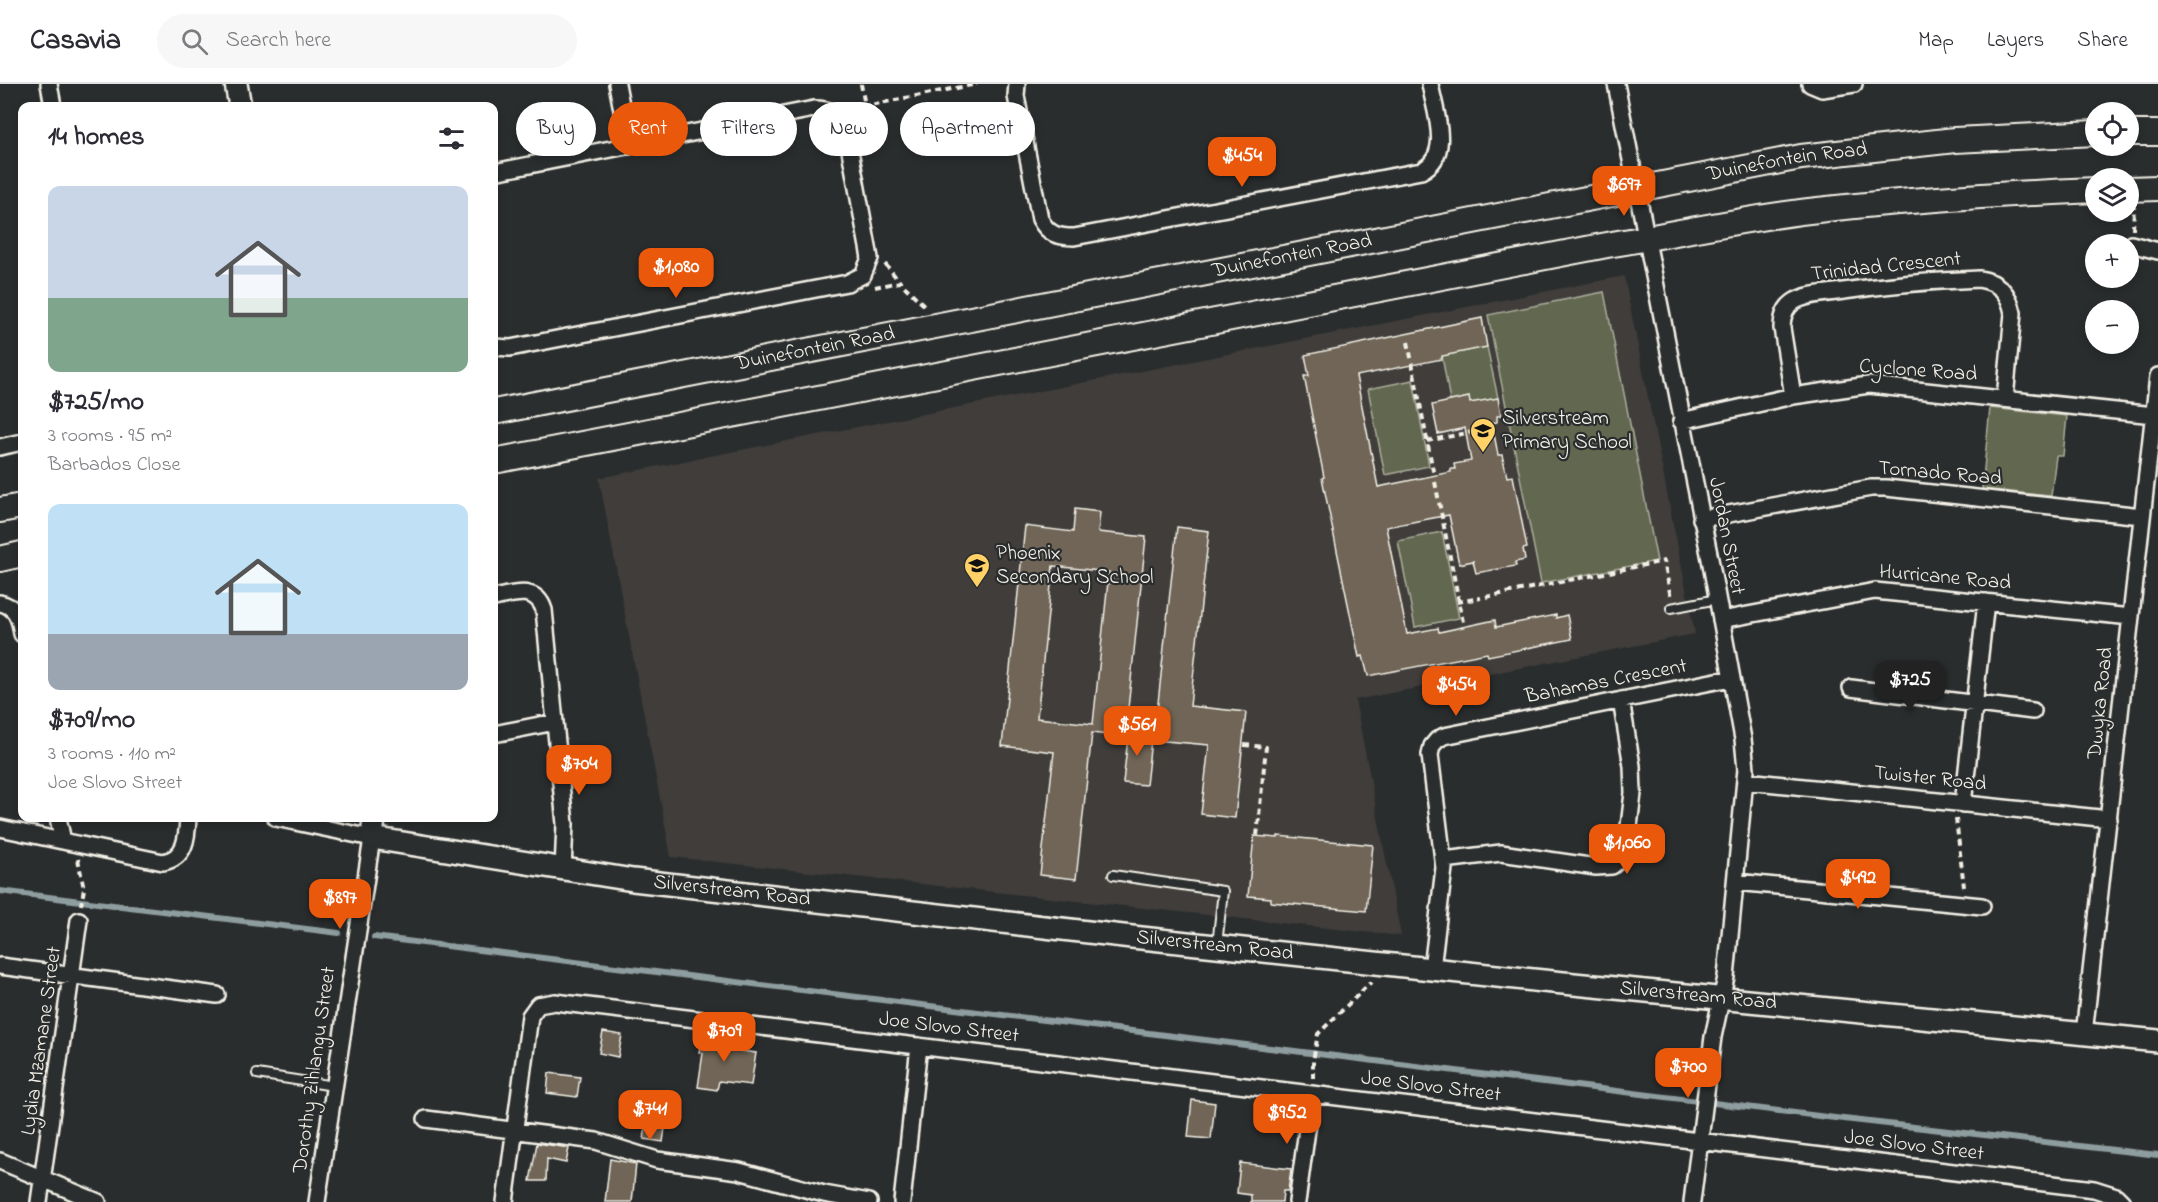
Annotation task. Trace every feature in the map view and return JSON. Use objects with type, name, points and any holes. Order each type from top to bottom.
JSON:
[{"type":"main road","name":"Duinefontein Road","points":[[498,411],[1801,157],[1868,148],[1989,137],[2085,133]]},
{"type":"main road","points":[[2139,133],[2158,133]]},
{"type":"main road","points":[[2139,189],[2158,188]]},
{"type":"main road","points":[[498,460],[1645,239],[1818,210],[1882,203],[2085,191]]},
{"type":"main road","points":[[0,510],[18,507]]},
{"type":"main road","points":[[0,559],[18,555]]},
{"type":"street","points":[[49,84],[52,102]]},
{"type":"street","points":[[236,84],[239,102]]},
{"type":"street","points":[[617,84],[620,102]]},
{"type":"street","points":[[1017,84],[1016,96],[1040,219],[1053,235],[1074,237],[1421,171],[1430,166],[1440,148],[1440,136],[1430,84]]},
{"type":"street","name":"Jordan Street","points":[[1616,84],[1721,620],[1744,748],[1747,781],[1726,977],[1706,1085],[1692,1202]]},
{"type":"street","points":[[1810,84],[1822,89],[1830,89],[1854,84]]},
{"type":"street","points":[[498,348],[510,348],[847,283],[863,275],[868,267],[870,249],[846,129],[836,113],[826,109],[814,110],[688,135]]},
{"type":"street","points":[[498,171],[608,150]]},
{"type":"street","points":[[2139,246],[2158,251]]},
{"type":"street","name":"Trinidad Crescent","points":[[1793,396],[1782,318],[1794,301],[1804,297],[1871,288],[1943,280],[1979,279],[1998,285],[2005,291],[2011,303],[2013,313],[2005,399]]},
{"type":"street","name":"Dwyka Road","points":[[2084,1034],[2158,376]]},
{"type":"street","name":"Cyclone Road","points":[[1681,421],[1793,396],[1869,385],[2154,415]]},
{"type":"street","points":[[0,447],[18,443]]},
{"type":"street","name":"Tornado Road","points":[[1701,519],[1871,488],[2142,516]]},
{"type":"street","name":"Hurricane Road","points":[[1721,620],[1875,591],[2131,617]]},
{"type":"street","points":[[498,597],[522,592],[531,593],[537,597],[544,610],[566,832],[563,870]]},
{"type":"street","points":[[1959,807],[1986,602]]},
{"type":"street","points":[[0,603],[14,609],[18,622]]},
{"type":"street","name":"Bahamas Crescent","points":[[1432,969],[1444,876],[1444,860],[1430,764],[1432,746],[1437,740],[1444,736],[1731,678]]},
{"type":"street","points":[[1851,688],[2033,711]]},
{"type":"street","points":[[1444,860],[1501,854],[1596,867],[1612,866],[1618,861],[1627,843],[1633,793],[1632,766],[1620,700]]},
{"type":"street","points":[[498,733],[555,722]]},
{"type":"street","name":"Twister Road","points":[[1747,781],[1959,807],[2109,819]]},
{"type":"street","points":[[60,822],[69,843]]},
{"type":"street","points":[[0,828],[153,861],[172,860],[180,854],[188,834],[188,822]]},
{"type":"street","name":"Silverstream Road","points":[[315,822],[373,828],[563,870],[679,885],[1432,969],[2158,1041]]},
{"type":"street","name":"Dorothy Zihlangu Street","points":[[317,1202],[373,828]]},
{"type":"street","points":[[1736,882],[1982,906]]},
{"type":"street","name":"Lydia Mzamane Street","points":[[39,1202],[80,916]]},
{"type":"street","points":[[0,966],[217,995]]},
{"type":"street","name":"Joe Slovo Street","points":[[514,1130],[530,1016],[538,1005],[555,1002],[2094,1189],[2116,1196],[2122,1201]]},
{"type":"street","points":[[902,1202],[920,1046]]},
{"type":"street","points":[[1297,1202],[1312,1094]]},
{"type":"street","points":[[426,1119],[596,1141],[657,1160],[739,1171],[824,1194],[869,1202]]},
{"type":"street","points":[[505,1202],[514,1130]]},
{"type":"street","points":[[0,1161],[98,1202]]},
{"type":"lane","points":[[1672,608],[1717,599]]},
{"type":"lane","points":[[1113,875],[1223,891],[1217,946]]},
{"type":"lane","points":[[256,1074],[334,1086]]},
{"type":"path","points":[[861,84],[864,102]]},
{"type":"path","points":[[885,102],[977,84]]},
{"type":"path","points":[[881,259],[900,282],[925,306]]},
{"type":"path","points":[[865,289],[900,282]]},
{"type":"path","points":[[1408,342],[1434,476]]},
{"type":"path","points":[[1427,441],[1487,429]]},
{"type":"path","points":[[1435,482],[1464,627]]},
{"type":"path","points":[[1458,602],[1664,561],[1672,608]]},
{"type":"path","points":[[1244,745],[1266,747],[1257,836]]},
{"type":"path","points":[[1959,807],[1964,887]]},
{"type":"path","points":[[69,843],[84,889],[80,916]]},
{"type":"path","points":[[1313,1061],[1318,1034],[1373,980],[1375,974]]},
{"type":"shaded area","name":"Phoenix Secondary School","points":[[1624,276],[1695,634],[1355,700],[1401,936],[671,857],[599,478]]},
{"type":"green space","points":[[1604,292],[1657,561],[1541,583],[1488,315]]},
{"type":"green space","points":[[1487,347],[1498,398],[1470,403],[1450,401],[1442,356]]},
{"type":"green space","points":[[1413,380],[1429,466],[1385,475],[1368,389]]},
{"type":"green space","points":[[1990,408],[2067,416],[2063,456],[2056,456],[2051,496],[1982,489]]},
{"type":"green space","points":[[1442,532],[1459,618],[1415,627],[1398,541]]},
{"type":"building","points":[[1482,318],[1487,347],[1442,356],[1442,359],[1356,376],[1378,487],[1451,472],[1451,469],[1455,469],[1454,464],[1471,461],[1465,428],[1438,434],[1432,405],[1469,397],[1470,403],[1498,398],[1501,415],[1497,416],[1497,422],[1492,423],[1498,455],[1502,455],[1507,477],[1513,476],[1527,548],[1523,549],[1525,560],[1515,562],[1516,566],[1476,573],[1473,561],[1459,564],[1449,515],[1386,527],[1407,634],[1438,628],[1439,632],[1495,620],[1496,627],[1556,615],[1556,618],[1567,615],[1572,639],[1368,676],[1363,656],[1359,657],[1322,478],[1324,477],[1304,376],[1309,376],[1305,355]]},
{"type":"building","points":[[1075,509],[1100,512],[1098,532],[1146,537],[1125,737],[1092,733],[1076,879],[1040,875],[1054,752],[1002,746],[1025,526],[1073,532]],"holes":[[[1053,566],[1109,572],[1093,724],[1037,718]]]},
{"type":"building","points":[[1177,527],[1209,531],[1190,706],[1246,712],[1235,818],[1201,814],[1209,745],[1154,740]]},
{"type":"building","points":[[1129,728],[1152,731],[1146,785],[1123,783]]},
{"type":"building","points":[[1254,836],[1278,838],[1278,836],[1373,845],[1366,911],[1271,902],[1271,898],[1248,896]]},
{"type":"building","points":[[603,1032],[622,1035],[618,1057],[599,1053]]},
{"type":"building","points":[[703,1033],[728,1038],[727,1049],[756,1053],[751,1085],[719,1081],[717,1090],[698,1087],[703,1053],[699,1052]]},
{"type":"building","points":[[549,1073],[580,1077],[577,1097],[547,1093]]},
{"type":"building","points":[[650,1097],[669,1100],[663,1142],[644,1139]]},
{"type":"building","points":[[1192,1100],[1215,1103],[1211,1139],[1188,1137]]},
{"type":"building","points":[[537,1143],[569,1148],[566,1163],[547,1159],[546,1181],[530,1181]]},
{"type":"building","points":[[610,1159],[636,1164],[632,1202],[605,1202]]},
{"type":"building","points":[[1240,1163],[1291,1169],[1288,1191],[1283,1191],[1282,1202],[1251,1202],[1251,1195],[1237,1193]]},
{"type":"waterway","points":[[0,891],[339,933]]},
{"type":"waterway","points":[[374,937],[1835,1118],[2158,1155]]},
{"type":"place","name":"Silverstream Primary School","points":[[1483,454]]},
{"type":"place","name":"Phoenix Secondary School","points":[[977,589]]}]
